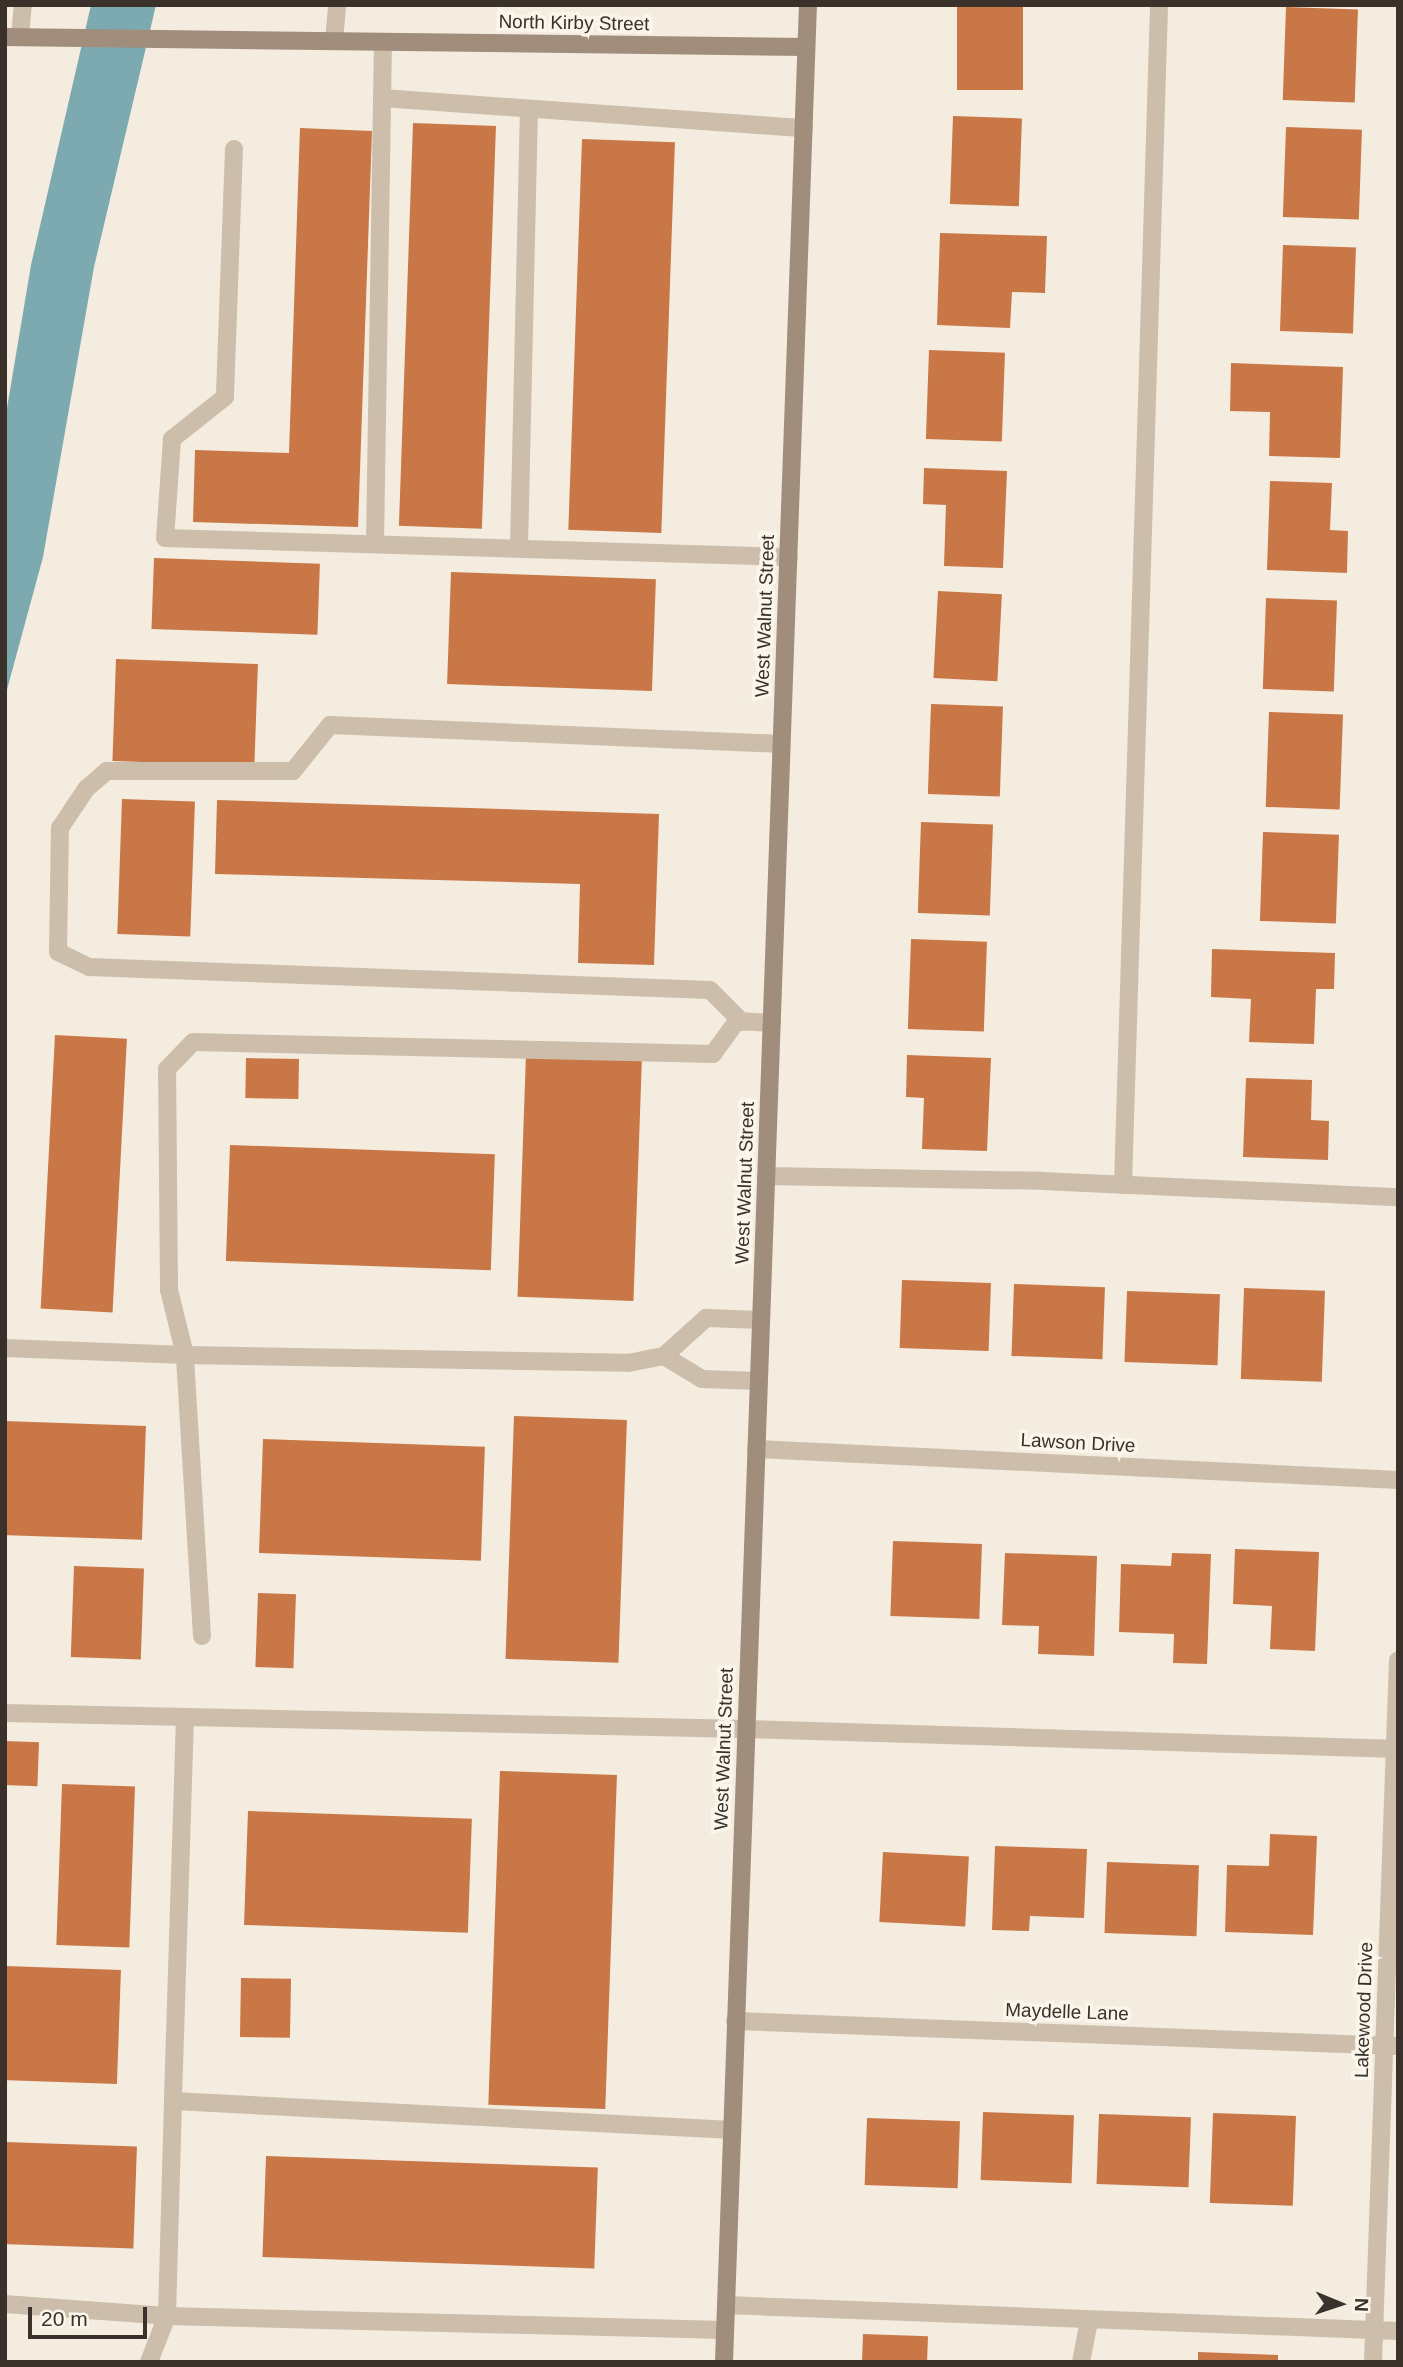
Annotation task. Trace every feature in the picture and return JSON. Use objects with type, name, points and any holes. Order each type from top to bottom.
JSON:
[{"type":"main road","name":"West Walnut Street","points":[[723,2362],[808,5]]},
{"type":"main road","name":"North Kirby Street","points":[[13,37],[806,47]]},
{"type":"street","points":[[13,37],[23,5]]},
{"type":"street","points":[[334,41],[337,5]]},
{"type":"street","points":[[1123,1185],[1160,5]]},
{"type":"street","points":[[375,543],[383,42]]},
{"type":"street","points":[[382,98],[804,128]]},
{"type":"street","points":[[519,548],[530,109]]},
{"type":"street","points":[[234,149],[225,397],[172,439],[165,538],[789,557]]},
{"type":"street","points":[[742,1022],[710,990],[89,967],[58,952],[60,828],[86,789],[107,771],[293,771],[330,725],[781,744]]},
{"type":"street","points":[[202,1636],[185,1355],[169,1290],[167,1069],[193,1042],[713,1054],[737,1021],[772,1023]]},
{"type":"street","points":[[766,1176],[1123,1185],[1398,1197]]},
{"type":"street","points":[[5,1348],[185,1355],[628,1363],[664,1356],[706,1318],[761,1320]]},
{"type":"street","points":[[664,1356],[702,1378],[758,1381]]},
{"type":"street","name":"Lawson Drive","points":[[756,1449],[1398,1480]]},
{"type":"street","name":"Lakewood Drive","points":[[1373,2362],[1391,2045],[1398,1660]]},
{"type":"street","points":[[5,1713],[746,1729],[1396,1749]]},
{"type":"street","points":[[149,2362],[167,2316],[185,1717]]},
{"type":"street","name":"Maydelle Lane","points":[[736,2021],[1391,2045]]},
{"type":"street","points":[[173,2101],[732,2130]]},
{"type":"street","points":[[5,2304],[167,2316],[725,2330]]},
{"type":"street","points":[[726,2305],[1398,2331]]},
{"type":"street","points":[[1081,2362],[1089,2321]]},
{"type":"water","points":[[91,5],[156,5],[94,267],[43,557],[5,697],[5,420],[31,265]]},
{"type":"building","points":[[957,5],[1023,5],[1023,90],[957,90]]},
{"type":"building","points":[[1286,7],[1358,10],[1355,102],[1283,100]]},
{"type":"building","points":[[953,116],[1022,118],[1019,206],[950,204]]},
{"type":"building","points":[[413,123],[496,126],[482,529],[399,526]]},
{"type":"building","points":[[1286,127],[1362,130],[1359,220],[1283,217]]},
{"type":"building","points":[[300,128],[372,131],[358,527],[193,522],[195,450],[289,453]]},
{"type":"building","points":[[582,139],[675,142],[661,533],[568,530]]},
{"type":"building","points":[[940,233],[1047,236],[1045,293],[1012,292],[1010,328],[937,325]]},
{"type":"building","points":[[1283,245],[1356,248],[1353,333],[1280,331]]},
{"type":"building","points":[[929,350],[1005,353],[1002,442],[926,439]]},
{"type":"building","points":[[1231,363],[1343,367],[1340,458],[1269,456],[1270,412],[1230,411]]},
{"type":"building","points":[[924,468],[1007,471],[1003,568],[944,566],[946,505],[923,504]]},
{"type":"building","points":[[1270,481],[1332,483],[1330,530],[1348,531],[1347,573],[1267,570]]},
{"type":"building","points":[[154,558],[320,564],[317,635],[152,629]]},
{"type":"building","points":[[451,572],[656,579],[652,691],[447,684]]},
{"type":"building","points":[[938,591],[1002,594],[997,681],[933,678]]},
{"type":"building","points":[[1266,598],[1337,600],[1334,691],[1263,689]]},
{"type":"building","points":[[116,659],[258,664],[254,766],[112,761]]},
{"type":"building","points":[[931,704],[1003,707],[1000,796],[928,794]]},
{"type":"building","points":[[1269,712],[1343,715],[1340,810],[1266,807]]},
{"type":"building","points":[[122,799],[195,802],[190,936],[117,934]]},
{"type":"building","points":[[217,800],[659,814],[654,965],[578,963],[580,884],[215,874]]},
{"type":"building","points":[[921,822],[993,825],[990,915],[918,913]]},
{"type":"building","points":[[1263,832],[1339,835],[1336,924],[1260,921]]},
{"type":"building","points":[[911,939],[987,942],[984,1032],[908,1029]]},
{"type":"building","points":[[1212,949],[1335,953],[1334,989],[1316,989],[1314,1044],[1249,1042],[1251,999],[1211,997]]},
{"type":"building","points":[[55,1035],[127,1039],[113,1312],[41,1309]]},
{"type":"building","points":[[526,1054],[642,1058],[633,1301],[518,1297]]},
{"type":"building","points":[[907,1055],[991,1058],[987,1151],[922,1149],[924,1098],[906,1097]]},
{"type":"building","points":[[246,1058],[299,1059],[298,1099],[245,1098]]},
{"type":"building","points":[[1246,1078],[1312,1080],[1311,1120],[1329,1121],[1328,1160],[1243,1157]]},
{"type":"building","points":[[230,1145],[495,1154],[491,1270],[226,1261]]},
{"type":"building","points":[[902,1280],[991,1283],[989,1351],[900,1348]]},
{"type":"building","points":[[1014,1284],[1105,1287],[1102,1359],[1011,1356]]},
{"type":"building","points":[[1244,1288],[1325,1291],[1322,1382],[1241,1379]]},
{"type":"building","points":[[1127,1291],[1220,1294],[1217,1365],[1125,1362]]},
{"type":"building","points":[[514,1416],[627,1420],[618,1663],[506,1659]]},
{"type":"building","points":[[5,1421],[146,1426],[142,1540],[5,1535]]},
{"type":"building","points":[[263,1439],[485,1447],[481,1561],[259,1553]]},
{"type":"building","points":[[893,1541],[982,1544],[979,1619],[890,1616]]},
{"type":"building","points":[[1235,1549],[1319,1552],[1315,1651],[1270,1649],[1272,1606],[1233,1604]]},
{"type":"building","points":[[1005,1553],[1097,1556],[1094,1656],[1038,1654],[1039,1626],[1002,1625]]},
{"type":"building","points":[[1172,1553],[1211,1554],[1207,1664],[1173,1663],[1174,1634],[1119,1632],[1121,1564],[1171,1566]]},
{"type":"building","points":[[74,1566],[144,1568],[141,1659],[71,1657]]},
{"type":"building","points":[[258,1593],[296,1594],[293,1668],[255,1667]]},
{"type":"building","points":[[5,1741],[39,1742],[37,1786],[5,1785]]},
{"type":"building","points":[[500,1771],[617,1775],[605,2109],[488,2105]]},
{"type":"building","points":[[62,1784],[135,1787],[129,1947],[56,1945]]},
{"type":"building","points":[[248,1811],[472,1819],[468,1933],[244,1925]]},
{"type":"building","points":[[1270,1834],[1317,1836],[1313,1935],[1225,1932],[1227,1865],[1269,1866]]},
{"type":"building","points":[[995,1846],[1087,1849],[1084,1918],[1030,1916],[1029,1931],[992,1930]]},
{"type":"building","points":[[883,1852],[969,1857],[965,1926],[879,1922]]},
{"type":"building","points":[[1107,1862],[1199,1865],[1196,1936],[1105,1933]]},
{"type":"building","points":[[5,1966],[121,1970],[117,2084],[5,2080]]},
{"type":"building","points":[[241,1978],[291,1979],[290,2038],[240,2037]]},
{"type":"building","points":[[983,2112],[1074,2115],[1072,2183],[981,2180]]},
{"type":"building","points":[[1213,2113],[1296,2116],[1293,2206],[1210,2203]]},
{"type":"building","points":[[1099,2114],[1191,2117],[1189,2187],[1097,2184]]},
{"type":"building","points":[[867,2118],[960,2121],[958,2188],[865,2185]]},
{"type":"building","points":[[5,2142],[137,2147],[133,2249],[5,2244]]},
{"type":"building","points":[[266,2156],[598,2168],[594,2269],[262,2257]]},
{"type":"building","points":[[863,2334],[928,2336],[927,2362],[862,2362]]},
{"type":"building","points":[[1198,2352],[1278,2355],[1278,2362],[1198,2362]]}]
